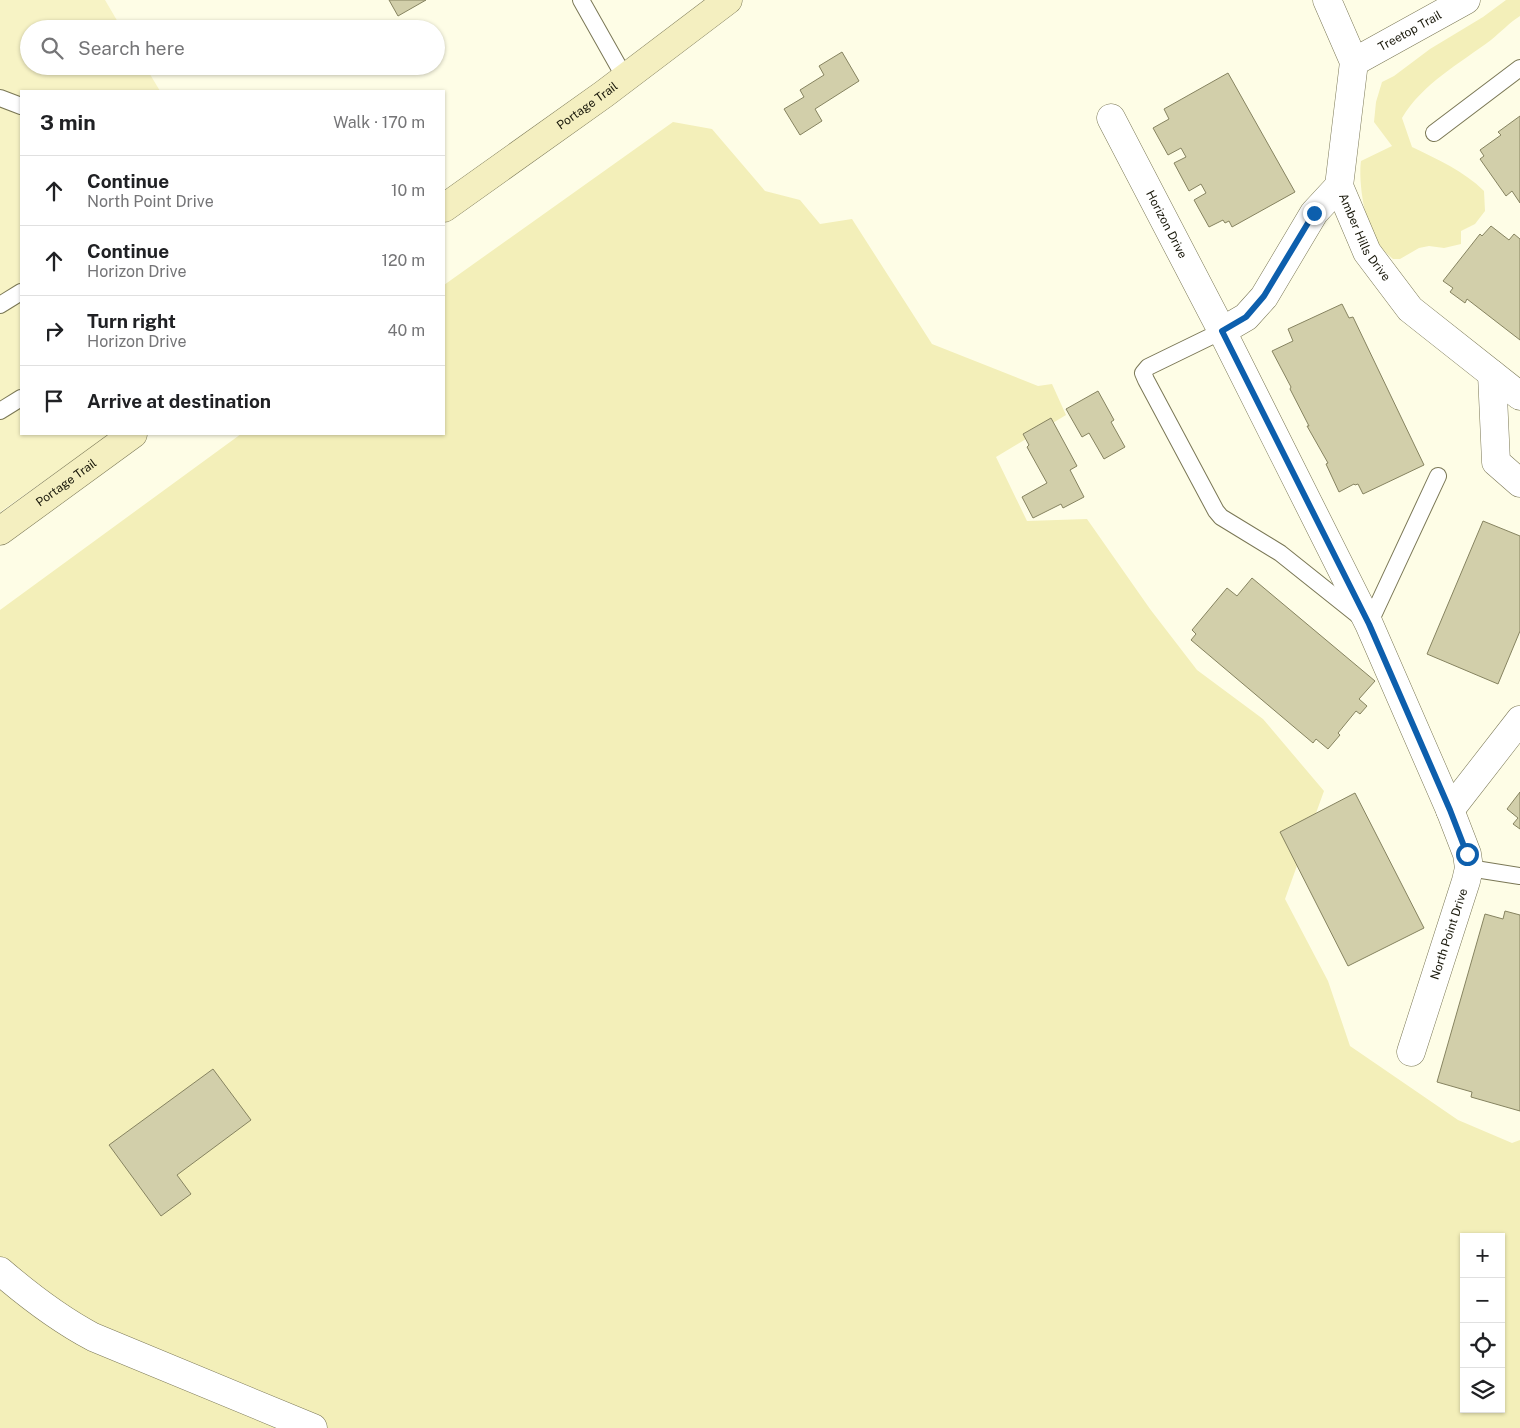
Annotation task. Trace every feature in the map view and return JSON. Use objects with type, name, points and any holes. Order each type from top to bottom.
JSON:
[{"type":"main road","name":"Portage Trail","points":[[445,207],[625,78],[728,0]]},
{"type":"main road","name":"Portage Trail","points":[[0,531],[132,435]]},
{"type":"street","points":[[1327,0],[1354,62]]},
{"type":"street","name":"Treetop Trail","points":[[1354,62],[1466,0]]},
{"type":"street","name":"Amber Hills Drive","points":[[1354,62],[1339,186],[1367,252],[1410,309],[1520,396]]},
{"type":"street","name":"Horizon Drive","points":[[1111,118],[1222,331],[1369,624],[1450,810]]},
{"type":"street","points":[[1222,331],[1246,317],[1264,296],[1314,213],[1339,186]]},
{"type":"street","points":[[1492,374],[1496,462],[1520,483]]},
{"type":"street","points":[[1450,810],[1520,720]]},
{"type":"street","name":"North Point Drive","points":[[1411,1052],[1469,868],[1467,854],[1450,810]]},
{"type":"street","points":[[0,1271],[68,1324],[93,1337],[314,1428]]},
{"type":"lane","points":[[581,0],[625,78]]},
{"type":"lane","points":[[1434,133],[1520,68]]},
{"type":"lane","points":[[0,98],[20,106]]},
{"type":"lane","points":[[0,305],[20,293]]},
{"type":"lane","points":[[1222,331],[1148,367],[1143,373],[1146,380],[1221,518],[1280,553],[1369,624],[1438,476]]},
{"type":"lane","points":[[0,411],[20,399]]},
{"type":"lane","points":[[1469,868],[1520,876]]},
{"type":"shaded area","points":[[0,0],[105,0],[117,20],[20,20],[20,75],[150,75],[159,90],[20,90],[20,435],[109,435],[0,512]]},
{"type":"shaded area","points":[[1506,0],[1520,0],[1520,16],[1431,84],[1420,94],[1402,118],[1412,147],[1459,171],[1484,191],[1485,211],[1475,224],[1461,231],[1461,244],[1444,248],[1429,246],[1419,248],[1400,259],[1393,259],[1379,245],[1370,228],[1366,216],[1360,170],[1361,161],[1392,146],[1374,122],[1376,102],[1382,82],[1394,76],[1430,49],[1483,17]]},
{"type":"shaded area","points":[[673,122],[712,129],[765,191],[800,200],[820,224],[852,219],[932,344],[1038,386],[1052,384],[1066,415],[996,457],[1027,521],[1087,519],[1150,609],[1197,670],[1263,719],[1324,791],[1285,899],[1328,981],[1350,1046],[1458,1120],[1512,1143],[1520,1140],[1520,1428],[0,1428],[0,610],[240,435],[445,435],[445,284]]},
{"type":"building","points":[[389,0],[426,0],[398,16]]},
{"type":"building","points":[[842,52],[859,81],[815,109],[822,121],[800,135],[784,109],[804,97],[800,90],[824,75],[819,66]]},
{"type":"building","points":[[1228,73],[1295,192],[1232,227],[1229,221],[1225,223],[1223,220],[1209,227],[1194,200],[1206,193],[1201,184],[1189,191],[1174,163],[1186,157],[1181,148],[1168,155],[1153,128],[1169,119],[1164,109]]},
{"type":"building","points":[[1520,116],[1520,203],[1512,191],[1506,196],[1480,159],[1484,156],[1480,150],[1501,135],[1498,132]]},
{"type":"building","points":[[1491,226],[1509,240],[1514,234],[1520,239],[1520,340],[1467,299],[1465,303],[1450,292],[1453,288],[1443,281],[1480,234],[1482,236]]},
{"type":"building","points":[[1342,304],[1349,318],[1353,317],[1424,465],[1363,494],[1358,484],[1354,484],[1339,492],[1326,464],[1328,463],[1307,426],[1309,426],[1272,351],[1293,341],[1288,329]]},
{"type":"building","points":[[1098,391],[1114,420],[1111,422],[1125,447],[1104,459],[1089,433],[1082,437],[1066,409]]},
{"type":"building","points":[[1051,418],[1077,466],[1070,470],[1084,497],[1063,508],[1061,504],[1033,518],[1022,497],[1047,483],[1027,447],[1029,445],[1023,434]]},
{"type":"building","points":[[1483,521],[1520,536],[1520,631],[1498,684],[1427,654]]},
{"type":"building","points":[[1252,578],[1375,681],[1359,699],[1367,706],[1360,714],[1356,711],[1328,749],[1316,739],[1313,743],[1191,640],[1196,634],[1192,630],[1227,588],[1237,596]]},
{"type":"building","points":[[1520,792],[1520,829],[1513,824],[1518,818],[1507,809]]},
{"type":"building","points":[[1355,793],[1424,928],[1348,966],[1280,832]]},
{"type":"building","points":[[1505,911],[1520,915],[1520,1111],[1471,1097],[1472,1092],[1437,1082],[1485,914],[1503,919]]},
{"type":"building","points":[[213,1069],[251,1120],[177,1175],[191,1194],[161,1216],[109,1145]]},
{"type":"route","points":[[1314,213],[1264,296],[1246,317],[1222,331],[1369,624],[1450,810],[1467,854]]}]
